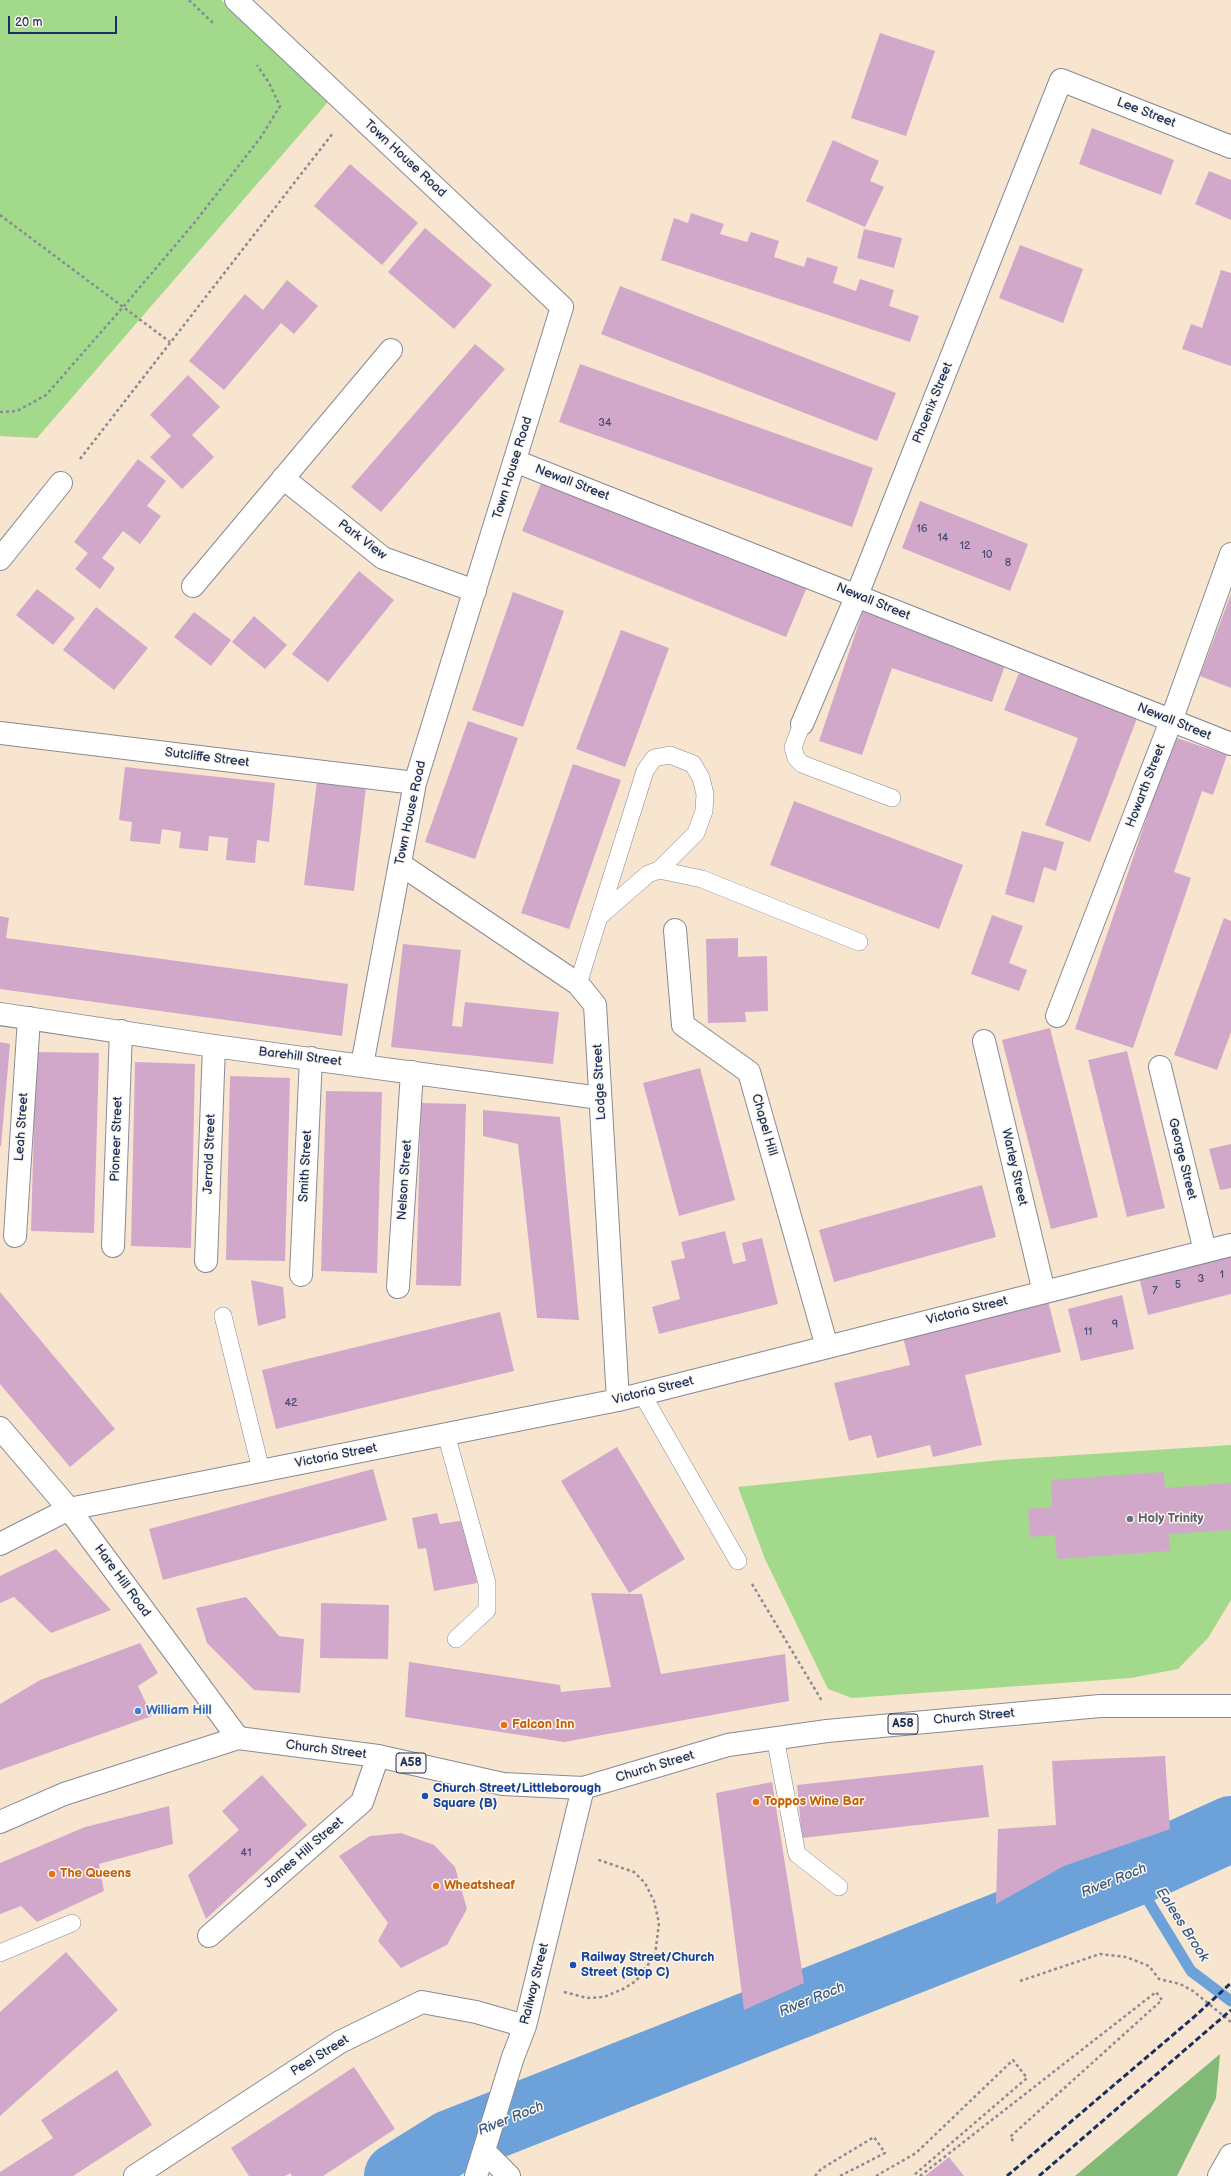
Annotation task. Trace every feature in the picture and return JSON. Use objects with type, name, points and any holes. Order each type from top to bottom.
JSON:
[{"type":"main road","name":"Town House Road","points":[[236,0],[562,307],[415,783],[362,1065]]},
{"type":"main road","name":"Lee Street","points":[[1061,80],[1231,147]]},
{"type":"main road","name":"Phoenix Street","points":[[802,724],[856,595],[1061,80]]},
{"type":"main road","points":[[193,586],[391,350]]},
{"type":"main road","name":"Newall Street","points":[[515,461],[1231,744]]},
{"type":"main road","name":"Park View","points":[[283,478],[383,558],[475,591]]},
{"type":"main road","points":[[0,559],[61,483]]},
{"type":"main road","name":"Howarth Street","points":[[1057,1016],[1171,721],[1231,554]]},
{"type":"main road","name":"Sutcliffe Street","points":[[0,732],[415,783]]},
{"type":"main road","name":"Lodge Street","points":[[400,864],[578,984],[595,1004],[618,1400]]},
{"type":"main road","name":"Chapel Hill","points":[[676,930],[683,1025],[749,1072],[827,1347]]},
{"type":"main road","name":"Barehill Street","points":[[0,1014],[214,1046],[600,1098]]},
{"type":"main road","name":"Leah Street","points":[[15,1236],[29,1018]]},
{"type":"main road","name":"Pioneer Street","points":[[113,1246],[121,1031]]},
{"type":"main road","name":"Warley Street","points":[[984,1041],[1044,1292]]},
{"type":"main road","name":"Jerrold Street","points":[[206,1261],[214,1046]]},
{"type":"main road","name":"Smith Street","points":[[301,1274],[311,1058]]},
{"type":"main road","name":"George Street","points":[[1160,1067],[1205,1251]]},
{"type":"main road","name":"Nelson Street","points":[[398,1287],[412,1072]]},
{"type":"main road","name":"Victoria Street","points":[[0,1544],[69,1509],[618,1400],[1231,1245]]},
{"type":"main road","name":"Hare Hill Road","points":[[0,1428],[69,1509],[238,1738]]},
{"type":"main road","name":"Church Street","points":[[0,1822],[64,1794],[238,1738],[378,1756],[503,1784],[583,1788],[728,1745],[775,1737],[1100,1706],[1231,1706]]},
{"type":"main road","name":"James Hill Street","points":[[209,1936],[362,1802],[378,1756]]},
{"type":"main road","name":"Railway Street","points":[[476,2176],[485,2152],[513,2056],[525,2026],[583,1788]]},
{"type":"main road","name":"Peel Street","points":[[134,2176],[340,2042],[422,2002],[476,2012],[525,2026]]},
{"type":"main road","points":[[485,2152],[510,2176]]},
{"type":"main road","points":[[1220,2176],[1231,2155]]},
{"type":"lane","points":[[802,724],[793,747],[796,758],[802,764],[892,798]]},
{"type":"lane","points":[[578,984],[645,771],[654,758],[670,755],[693,764],[702,778],[705,794],[704,811],[696,833],[658,870],[648,874],[600,916]]},
{"type":"lane","points":[[658,870],[702,879],[859,942]]},
{"type":"lane","points":[[223,1316],[261,1470]]},
{"type":"lane","points":[[642,1394],[738,1561]]},
{"type":"lane","points":[[446,1434],[487,1583],[486,1610],[456,1639]]},
{"type":"lane","points":[[775,1737],[796,1854],[839,1887]]},
{"type":"lane","points":[[0,1953],[72,1923]]},
{"type":"path","points":[[0,412],[17,411],[46,395],[195,222],[251,149],[280,106],[269,83],[258,66]]},
{"type":"path","points":[[61,483],[351,109]]},
{"type":"path","points":[[0,215],[124,306],[170,342]]},
{"type":"path","points":[[738,1561],[822,1700],[826,1731]]},
{"type":"path","points":[[535,1984],[587,1998],[604,1997],[624,1989],[636,1980],[655,1955],[659,1923],[654,1902],[645,1883],[634,1872],[568,1850]]},
{"type":"path","points":[[1020,1980],[1100,1954],[1126,1957],[1149,1966],[1159,1979],[1180,1984],[1193,1991],[1231,2022]]},
{"type":"path","points":[[920,2176],[1156,1992],[1162,2000],[1010,2137],[1014,2142]]},
{"type":"path","points":[[876,2176],[916,2153],[1013,2060],[1027,2078],[914,2175],[915,2176]]},
{"type":"path","points":[[815,2176],[821,2169],[874,2137],[885,2153],[840,2176]]},
{"type":"green space","points":[[0,0],[221,0],[328,102],[37,438],[0,436]]},
{"type":"green space","points":[[1231,1445],[1231,1600],[1208,1638],[1178,1669],[1131,1678],[852,1698],[828,1689],[765,1559],[738,1487],[1001,1460]]},
{"type":"green space","points":[[1220,2054],[1216,2098],[1177,2176],[1075,2176]]},
{"type":"building","points":[[880,33],[935,51],[906,136],[851,118]]},
{"type":"building","points":[[1092,128],[1174,160],[1161,195],[1079,164]]},
{"type":"building","points":[[833,140],[879,161],[870,181],[884,187],[865,227],[806,201]]},
{"type":"building","points":[[350,164],[418,223],[382,265],[314,206]]},
{"type":"building","points":[[1209,171],[1231,180],[1231,220],[1195,204]]},
{"type":"building","points":[[691,213],[724,224],[720,234],[747,242],[751,232],[779,241],[774,257],[804,267],[807,257],[838,267],[833,283],[856,291],[860,279],[894,290],[889,306],[919,316],[910,342],[661,260],[674,218],[688,223]]},
{"type":"building","points":[[425,228],[492,285],[454,329],[388,272]]},
{"type":"building","points":[[864,229],[902,238],[894,268],[857,258]]},
{"type":"building","points":[[1020,245],[1083,269],[1063,323],[999,298]]},
{"type":"building","points":[[1221,270],[1231,273],[1231,366],[1182,349],[1191,324],[1202,328]]},
{"type":"building","points":[[287,280],[318,306],[294,334],[281,323],[224,390],[189,361],[245,294],[263,310]]},
{"type":"building","points":[[620,286],[896,393],[877,441],[601,334]]},
{"type":"building","points":[[475,344],[505,369],[381,512],[351,487]]},
{"type":"building","points":[[580,364],[873,468],[852,527],[559,422]]},
{"type":"building","points":[[188,375],[220,407],[192,435],[214,457],[182,489],[150,457],[171,436],[150,415]]},
{"type":"building","points":[[138,459],[166,481],[147,506],[161,516],[140,544],[123,531],[102,558],[115,568],[100,589],[75,569],[88,553],[74,542]]},
{"type":"building","points":[[542,481],[807,587],[786,637],[522,531]]},
{"type":"building","points":[[920,501],[1028,544],[1010,591],[902,548]]},
{"type":"building","points":[[359,571],[394,600],[328,682],[292,654]]},
{"type":"building","points":[[37,589],[75,618],[53,645],[16,615]]},
{"type":"building","points":[[513,592],[564,611],[523,727],[472,710]]},
{"type":"building","points":[[1231,594],[1231,688],[1200,676]]},
{"type":"building","points":[[96,607],[148,648],[114,690],[63,650]]},
{"type":"building","points":[[864,608],[1008,657],[992,702],[892,668],[862,755],[819,741]]},
{"type":"building","points":[[194,612],[231,640],[211,666],[174,637]]},
{"type":"building","points":[[254,616],[287,645],[265,669],[232,642]]},
{"type":"building","points":[[621,630],[669,648],[625,767],[576,749]]},
{"type":"building","points":[[1021,668],[1139,713],[1090,842],[1045,825],[1078,738],[1004,710]]},
{"type":"building","points":[[468,721],[518,738],[475,859],[425,842]]},
{"type":"building","points":[[1174,737],[1227,755],[1213,795],[1202,791],[1174,872],[1191,878],[1133,1048],[1075,1029]]},
{"type":"building","points":[[573,764],[621,780],[569,929],[521,913]]},
{"type":"building","points":[[125,767],[275,783],[269,842],[257,840],[255,863],[226,860],[228,838],[209,836],[208,851],[179,848],[181,832],[162,829],[160,844],[130,841],[132,822],[119,820]]},
{"type":"building","points":[[317,781],[366,787],[354,891],[304,885]]},
{"type":"building","points":[[794,801],[963,865],[939,929],[770,865]]},
{"type":"building","points":[[1022,831],[1064,842],[1056,871],[1044,867],[1034,903],[1005,894]]},
{"type":"building","points":[[992,915],[1023,926],[1009,963],[1027,970],[1019,991],[971,974]]},
{"type":"building","points":[[0,916],[9,918],[6,938],[348,984],[342,1036],[0,989]]},
{"type":"building","points":[[1224,918],[1231,921],[1231,1032],[1217,1070],[1174,1055]]},
{"type":"building","points":[[738,938],[738,957],[767,956],[768,1011],[745,1012],[746,1022],[708,1023],[706,939]]},
{"type":"building","points":[[403,944],[461,950],[452,1026],[462,1027],[465,1002],[559,1012],[553,1064],[391,1047]]},
{"type":"building","points":[[1050,1028],[1098,1217],[1051,1229],[1002,1040]]},
{"type":"building","points":[[0,1042],[10,1044],[1,1146],[0,1146]]},
{"type":"building","points":[[1127,1051],[1165,1208],[1127,1217],[1088,1060]]},
{"type":"building","points":[[36,1052],[99,1053],[94,1233],[31,1231]]},
{"type":"building","points":[[135,1062],[195,1064],[191,1248],[131,1246]]},
{"type":"building","points":[[700,1068],[735,1200],[679,1216],[643,1083]]},
{"type":"building","points":[[230,1076],[290,1078],[285,1261],[226,1260]]},
{"type":"building","points":[[326,1091],[382,1092],[377,1273],[321,1271]]},
{"type":"building","points":[[421,1103],[466,1104],[461,1286],[416,1285]]},
{"type":"building","points":[[483,1110],[560,1117],[579,1320],[537,1318],[518,1144],[483,1136]]},
{"type":"building","points":[[1231,1144],[1231,1188],[1220,1190],[1209,1149]]},
{"type":"building","points":[[982,1185],[996,1237],[834,1282],[819,1230]]},
{"type":"building","points":[[725,1231],[733,1264],[746,1261],[742,1243],[762,1238],[778,1304],[659,1334],[652,1307],[680,1299],[671,1261],[685,1258],[681,1242]]},
{"type":"building","points":[[1231,1251],[1231,1294],[1148,1315],[1138,1273]]},
{"type":"building","points":[[251,1280],[283,1287],[286,1318],[258,1326]]},
{"type":"building","points":[[0,1292],[115,1429],[70,1467],[0,1384]]},
{"type":"building","points":[[1122,1295],[1134,1349],[1081,1361],[1068,1309]]},
{"type":"building","points":[[1048,1301],[1061,1352],[965,1375],[982,1445],[933,1457],[930,1445],[877,1458],[871,1435],[849,1441],[834,1383],[910,1365],[903,1337]]},
{"type":"building","points":[[500,1312],[514,1371],[276,1429],[262,1370]]},
{"type":"building","points":[[617,1447],[685,1559],[629,1593],[561,1481]]},
{"type":"building","points":[[373,1469],[387,1520],[163,1580],[149,1529]]},
{"type":"building","name":"Holy Trinity","points":[[1164,1472],[1165,1488],[1231,1483],[1231,1530],[1169,1534],[1170,1551],[1057,1559],[1055,1535],[1030,1537],[1028,1509],[1052,1507],[1051,1480]]},
{"type":"building","points":[[437,1513],[440,1524],[465,1520],[477,1583],[434,1591],[426,1548],[418,1549],[412,1518]]},
{"type":"building","points":[[56,1549],[111,1610],[51,1633],[14,1597],[0,1603],[0,1576]]},
{"type":"building","points":[[591,1593],[642,1594],[661,1674],[785,1654],[789,1701],[564,1742],[405,1717],[409,1662],[560,1685],[561,1692],[611,1687]]},
{"type":"building","points":[[246,1597],[279,1636],[304,1639],[300,1693],[254,1690],[207,1643],[196,1608]]},
{"type":"building","points":[[321,1603],[389,1605],[388,1659],[320,1658]]},
{"type":"building","points":[[140,1643],[158,1673],[138,1686],[152,1716],[0,1770],[0,1704],[40,1680]]},
{"type":"building","points":[[1165,1756],[1170,1829],[1064,1866],[996,1904],[998,1829],[1056,1825],[1052,1761]]},
{"type":"building","points":[[983,1765],[989,1817],[802,1838],[797,1785]]},
{"type":"building","points":[[262,1775],[307,1825],[206,1919],[188,1875],[239,1830],[222,1811]]},
{"type":"building","points":[[772,1782],[804,1983],[744,2010],[716,1793]]},
{"type":"building","points":[[169,1806],[173,1844],[99,1864],[104,1891],[37,1922],[21,1906],[0,1914],[0,1863],[85,1827]]},
{"type":"building","points":[[401,1833],[434,1845],[455,1867],[467,1909],[447,1945],[401,1968],[378,1941],[388,1923],[339,1856],[370,1836]]},
{"type":"building","points":[[66,1952],[118,2010],[0,2116],[0,2012]]},
{"type":"building","points":[[354,2067],[395,2129],[323,2176],[292,2176],[290,2173],[285,2176],[249,2176],[231,2148]]},
{"type":"building","points":[[117,2070],[152,2125],[73,2176],[0,2176],[0,2172],[53,2138],[41,2120]]},
{"type":"building","points":[[949,2157],[964,2176],[925,2176]]},
{"type":"waterway","name":"River Roch","points":[[397,2176],[450,2143],[1132,1874],[1231,1829]]},
{"type":"waterway","name":"Ealees Brook","points":[[1132,1874],[1191,1971],[1231,2001]]},
{"type":"railway","points":[[1007,2176],[1194,2017],[1231,1983]]},
{"type":"railway","points":[[1039,2176],[1231,2010]]},
{"type":"place","name":"Holy Trinity","points":[[1130,1519]]},
{"type":"place","name":"William Hill","points":[[138,1711]]},
{"type":"place","name":"Falcon Inn","points":[[504,1725]]},
{"type":"place","name":"Church Street/Littleborough Square (B)","points":[[425,1796]]},
{"type":"place","name":"Toppos Wine Bar","points":[[756,1802]]},
{"type":"place","name":"The Queens","points":[[52,1874]]},
{"type":"place","name":"Wheatsheaf","points":[[436,1886]]},
{"type":"place","name":"Railway Street/Church Street (Stop C)","points":[[573,1965]]}]
